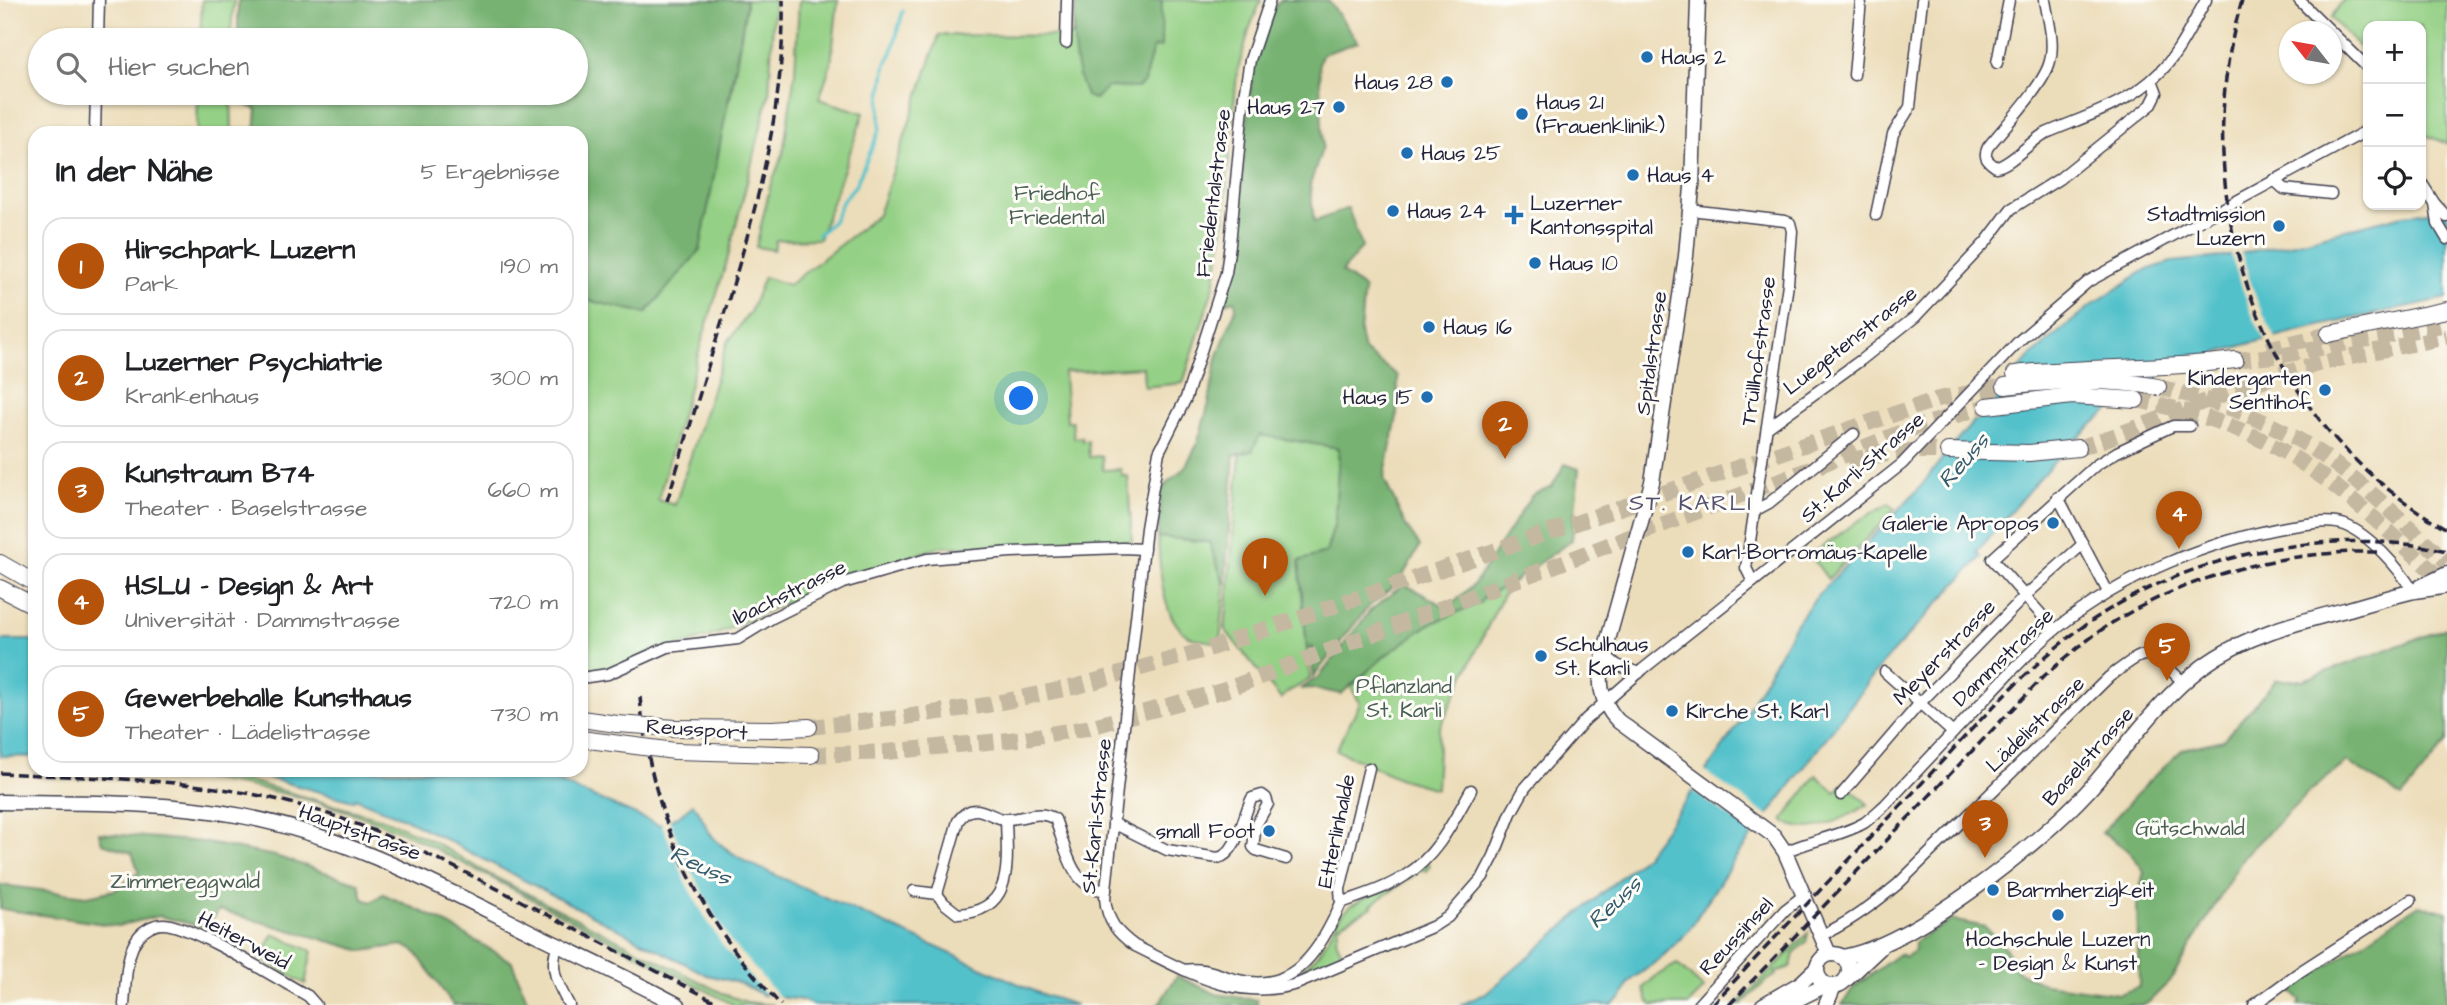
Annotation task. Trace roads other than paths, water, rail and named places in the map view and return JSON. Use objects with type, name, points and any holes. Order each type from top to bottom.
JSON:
[{"type":"highway","points":[[2329,334],[2447,310]]},
{"type":"highway","points":[[2158,387],[2123,381],[2010,380],[2064,369],[2188,366],[2235,360]]},
{"type":"highway","points":[[1987,406],[2071,396],[2136,400]]},
{"type":"highway","points":[[1948,451],[2029,453],[2078,448]]},
{"type":"highway","points":[[0,563],[28,579]]},
{"type":"highway","points":[[0,588],[28,603]]},
{"type":"highway","points":[[588,720],[676,728],[809,727]]},
{"type":"highway","name":"Reussport","points":[[588,740],[675,751],[811,755]]},
{"type":"main road","name":"Spitalstrasse","points":[[1604,704],[1600,678],[1654,471],[1686,256],[1698,0]]},
{"type":"main road","name":"Baselstrasse","points":[[2413,591],[2430,580],[2447,574]]},
{"type":"main road","name":"Baselstrasse","points":[[1848,978],[1882,946],[1971,890],[2046,831],[2088,790],[2183,682],[2223,652],[2262,634],[2413,591],[2447,586]]},
{"type":"main road","points":[[1604,704],[1618,721],[1765,828],[1785,852],[1820,936],[1836,956],[1849,966],[1848,978],[1843,983],[1786,1005]]},
{"type":"main road","name":"Hauptstrasse","points":[[0,802],[153,804],[270,822],[342,843],[392,863],[678,1005]]},
{"type":"main road","name":"Baselstrasse","points":[[1836,956],[1882,946]]},
{"type":"main road","points":[[1763,1005],[1801,982],[1817,968],[1821,959],[1836,956]]},
{"type":"main road","points":[[1817,968],[1820,979],[1830,986]]},
{"type":"main road","points":[[1826,1005],[1830,986]]},
{"type":"street","points":[[98,28],[99,0]]},
{"type":"street","points":[[1066,43],[1067,0]]},
{"type":"street","name":"Friedentalstrasse","points":[[1144,549],[1159,452],[1164,437],[1186,398],[1226,273],[1244,96],[1250,60],[1270,0]]},
{"type":"street","points":[[1854,75],[1861,0]]},
{"type":"street","points":[[1876,215],[1893,134],[1910,107],[1922,0]]},
{"type":"street","points":[[1997,63],[2009,0]]},
{"type":"street","points":[[2045,0],[2052,41],[2050,60],[2038,83],[1988,147],[1986,156],[1996,167],[2004,165],[2044,134],[2127,98],[2152,80],[2170,60],[2206,0]]},
{"type":"street","points":[[2299,0],[2363,63]]},
{"type":"street","name":"Luegetenstrasse","points":[[1767,428],[1916,317],[1986,242],[2011,209],[2059,179],[2133,121],[2154,101],[2156,88],[2152,80]]},
{"type":"street","points":[[95,126],[96,105]]},
{"type":"street","name":"St.-Karli-Strasse","points":[[1144,549],[1106,890],[1109,920],[1123,938],[1135,946],[1217,985],[1255,990],[1281,989],[1297,984],[1434,926],[1448,916],[1483,877],[1525,788],[1586,719],[1639,673],[1902,464],[2020,340],[2089,281],[2363,133]]},
{"type":"street","points":[[2274,180],[2284,189],[2331,194]]},
{"type":"street","points":[[2426,188],[2441,208],[2438,224],[2447,239]]},
{"type":"street","name":"Trüllhofstrasse","points":[[1690,210],[1790,223],[1792,231],[1788,284],[1746,568],[1753,582]]},
{"type":"street","points":[[2055,630],[1992,559],[2096,465],[2117,452],[2174,426],[2190,426]]},
{"type":"street","points":[[1754,512],[1769,503],[1854,434]]},
{"type":"street","points":[[2058,497],[2108,592]]},
{"type":"street","name":"Dammstrasse","points":[[1785,852],[1842,833],[1865,822],[1885,805],[2028,653],[2055,630],[2108,592],[2186,555],[2254,533],[2313,523],[2343,524],[2395,564],[2413,591]]},
{"type":"street","name":"Meyerstrasse","points":[[1841,795],[1920,703],[2026,595],[2083,544]]},
{"type":"street","name":"Ibachstrasse","points":[[588,677],[608,674],[668,647],[738,639],[772,618],[843,583],[927,558],[1011,552],[1144,549]]},
{"type":"street","name":"Lädelistrasse","points":[[1820,936],[1874,904],[1898,884],[2109,677],[2136,657],[2148,653],[2156,656],[2183,682]]},
{"type":"street","points":[[1605,654],[1617,666],[1639,673]]},
{"type":"street","points":[[1885,672],[1953,733]]},
{"type":"street","name":"Etterlinhalde","points":[[1184,970],[1198,968],[1244,981],[1266,983],[1301,967],[1319,948],[1341,903],[1340,890],[1369,768]]},
{"type":"street","points":[[1341,903],[1406,876],[1422,863],[1448,829],[1471,790]]},
{"type":"street","points":[[1114,823],[1167,850],[1219,858],[1226,856],[1232,849],[1252,798],[1262,795],[1268,804],[1256,824],[1253,847],[1286,859]]},
{"type":"street","points":[[937,894],[958,821],[964,813],[977,810],[1006,820],[1037,814],[1055,818],[1077,877],[1093,889],[1106,890]]},
{"type":"street","points":[[914,891],[937,894],[958,914],[975,913],[988,906],[999,895],[1004,881],[1007,865],[1006,820]]},
{"type":"street","name":"Reussinsel","points":[[1698,1005],[1785,910],[1803,896]]},
{"type":"street","points":[[2255,1005],[2301,971],[2411,900]]},
{"type":"street","name":"Heiterweid","points":[[124,1005],[130,956],[136,941],[146,930],[159,924],[171,925],[200,936],[308,996],[312,1004]]},
{"type":"street","points":[[558,945],[552,959],[556,978],[569,1005]]},
{"type":"water","name":"Reuss","points":[[2447,210],[2447,298],[2286,334],[2184,365],[2128,396],[2106,412],[2066,449],[1977,552],[1981,557],[1882,664],[1734,860],[1688,931],[1662,957],[1629,982],[1622,997],[1612,1005],[1460,1005],[1487,993],[1644,857],[1745,715],[1796,623],[1819,594],[1921,486],[2030,357],[2093,304],[2144,271],[2171,262],[2222,257],[2294,243],[2403,215]]},
{"type":"water","points":[[0,640],[28,640],[28,757],[0,756]]},
{"type":"water","name":"Reuss","points":[[265,777],[546,777],[659,825],[677,817],[693,804],[714,839],[746,862],[1041,994],[1076,1005],[813,1005],[802,1000],[763,995],[740,983],[707,975],[402,817],[355,798],[353,801]]},
{"type":"waterway","points":[[818,235],[834,220],[843,200],[855,186],[880,128],[880,103],[886,63],[892,52],[903,11]]},
{"type":"tunnel","points":[[2235,360],[2284,355],[2447,324]]},
{"type":"tunnel","points":[[2267,349],[2329,334]]},
{"type":"tunnel","points":[[2078,448],[2291,371],[2447,337]]},
{"type":"tunnel","points":[[809,727],[987,705],[1078,686],[1211,648],[1938,399],[2005,386]]},
{"type":"tunnel","points":[[2158,387],[2245,414],[2306,444],[2357,481],[2447,562]]},
{"type":"tunnel","points":[[2136,400],[2214,420],[2286,453],[2350,498],[2447,585]]},
{"type":"tunnel","points":[[811,755],[886,752],[1019,739],[1086,728],[1222,691],[1907,430],[1987,406]]},
{"type":"tunnel","points":[[1848,460],[1907,451],[1948,451]]},
{"type":"railway","points":[[667,501],[737,270],[767,156],[779,79],[783,0]]},
{"type":"railway","points":[[2242,0],[2226,76],[2223,153],[2232,228],[2253,301],[2285,369],[2328,430],[2382,484],[2447,529]]},
{"type":"railway","points":[[1712,1005],[2000,700],[2058,646],[2099,616],[2144,591],[2192,571],[2242,555],[2294,546],[2346,542],[2397,543],[2447,551]]},
{"type":"railway","points":[[1729,1005],[2044,676],[2107,626],[2169,593],[2236,570],[2307,556],[2377,552]]},
{"type":"railway","points":[[640,697],[655,784],[667,825],[683,864],[725,937],[751,972],[781,1005]]},
{"type":"railway","points":[[0,773],[28,774]]},
{"type":"railway","points":[[79,777],[172,783],[241,792],[338,817],[460,870],[722,1005]]},
{"type":"place","name":"Haus 2","points":[[1647,57]]},
{"type":"place","name":"Haus 28","points":[[1447,82]]},
{"type":"place","name":"Haus 27","points":[[1339,107]]},
{"type":"place","name":"Haus 21 (Frauenklinik)","points":[[1522,114]]},
{"type":"place","name":"Haus 25","points":[[1407,153]]},
{"type":"place","name":"Haus 4","points":[[1633,175]]},
{"type":"place","name":"Haus 24","points":[[1393,211]]},
{"type":"place","name":"Luzerner Kantonsspital","points":[[1514,215]]},
{"type":"place","name":"Stadtmission Luzern","points":[[2279,226]]},
{"type":"place","name":"Haus 10","points":[[1535,263]]},
{"type":"place","name":"Haus 16","points":[[1429,327]]},
{"type":"place","name":"Kindergarten Sentihof","points":[[2325,390]]},
{"type":"place","name":"Haus 15","points":[[1427,397]]},
{"type":"place","name":"Luzerner Psychiatrie","points":[[1505,459]]},
{"type":"place","name":"Galerie Apropos","points":[[2053,523]]},
{"type":"place","name":"HSLU - Design & Art","points":[[2179,549]]},
{"type":"place","name":"Karl-Borromäus-Kapelle","points":[[1688,552]]},
{"type":"place","name":"Hirschpark Luzern","points":[[1265,596]]},
{"type":"place","name":"Schulhaus St. Karli","points":[[1541,656]]},
{"type":"place","name":"Gewerbehalle Kunsthaus","points":[[2167,681]]},
{"type":"place","name":"Kirche St. Karl","points":[[1672,711]]},
{"type":"place","name":"small Foot","points":[[1269,831]]},
{"type":"place","name":"Kunstraum B74","points":[[1985,858]]},
{"type":"place","name":"Barmherzigkeit","points":[[1993,890]]},
{"type":"place","name":"Hochschule Luzern – Design & Kunst","points":[[2058,915]]},
{"type":"district","name":"ST. KARLI","points":[[1691,502]]},
{"type":"park label","name":"Friedhof Friedental","points":[[1057,205]]},
{"type":"park label","name":"Pflanzland St. Karli","points":[[1404,698]]},
{"type":"park label","name":"Gütschwald","points":[[2190,828]]},
{"type":"park label","name":"Zimmereggwald","points":[[185,881]]}]
